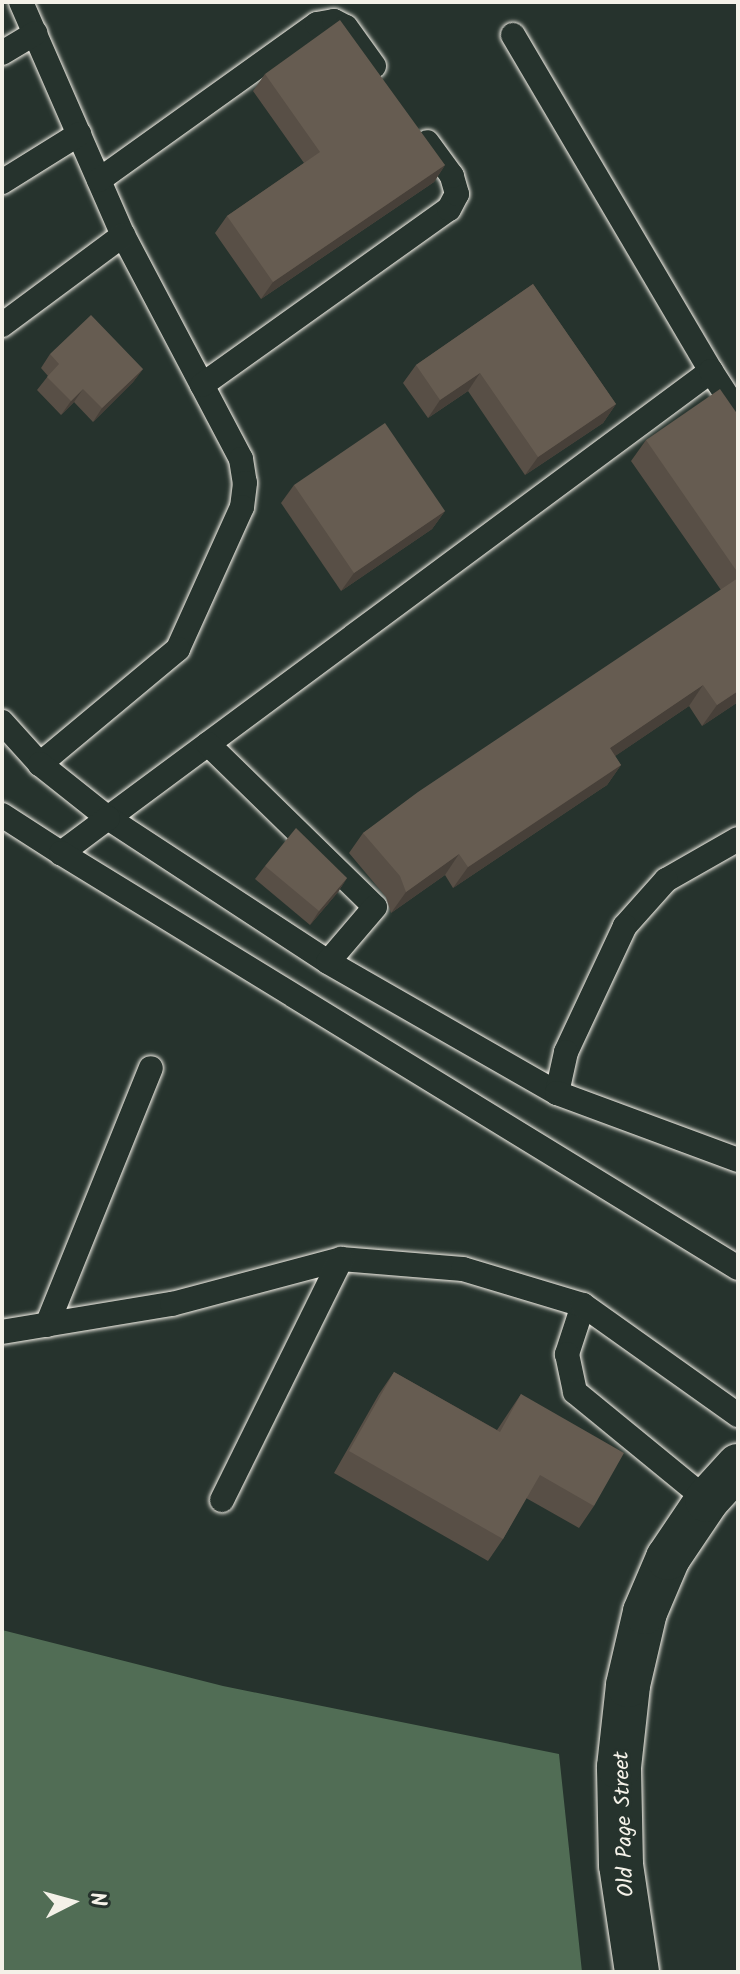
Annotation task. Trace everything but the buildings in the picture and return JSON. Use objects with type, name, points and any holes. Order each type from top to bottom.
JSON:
[{"type":"street","name":"Old Page Street","points":[[637,1972],[621,1865],[619,1767],[628,1685],[645,1612],[668,1558],[707,1500],[738,1466]]},
{"type":"lane","points":[[21,2],[123,235],[241,459],[245,483],[242,507],[178,649],[40,764]]},
{"type":"lane","points":[[99,180],[317,24],[334,21],[346,27],[390,89]]},
{"type":"lane","points":[[2,53],[35,33]]},
{"type":"lane","points":[[513,35],[738,413]]},
{"type":"lane","points":[[202,385],[449,209],[457,194],[452,176],[416,126]]},
{"type":"lane","points":[[2,182],[79,134]]},
{"type":"lane","points":[[2,325],[123,235]]},
{"type":"lane","points":[[61,853],[711,371]]},
{"type":"lane","points":[[2,722],[40,764],[108,818],[328,962],[557,1093],[738,1160]]},
{"type":"lane","points":[[208,744],[375,907],[328,962]]},
{"type":"lane","points":[[2,815],[738,1268]]},
{"type":"lane","points":[[557,1093],[566,1052],[625,926],[666,880],[738,839]]},
{"type":"lane","points":[[47,1325],[151,1068]]},
{"type":"lane","points":[[222,1500],[341,1259]]},
{"type":"lane","points":[[2,1332],[172,1304],[341,1259],[463,1269],[583,1305],[738,1415]]},
{"type":"lane","points":[[583,1305],[567,1354],[575,1392],[707,1500]]},
{"type":"green space","points":[[2,1630],[223,1686],[559,1754],[582,1972],[2,1972]]}]
